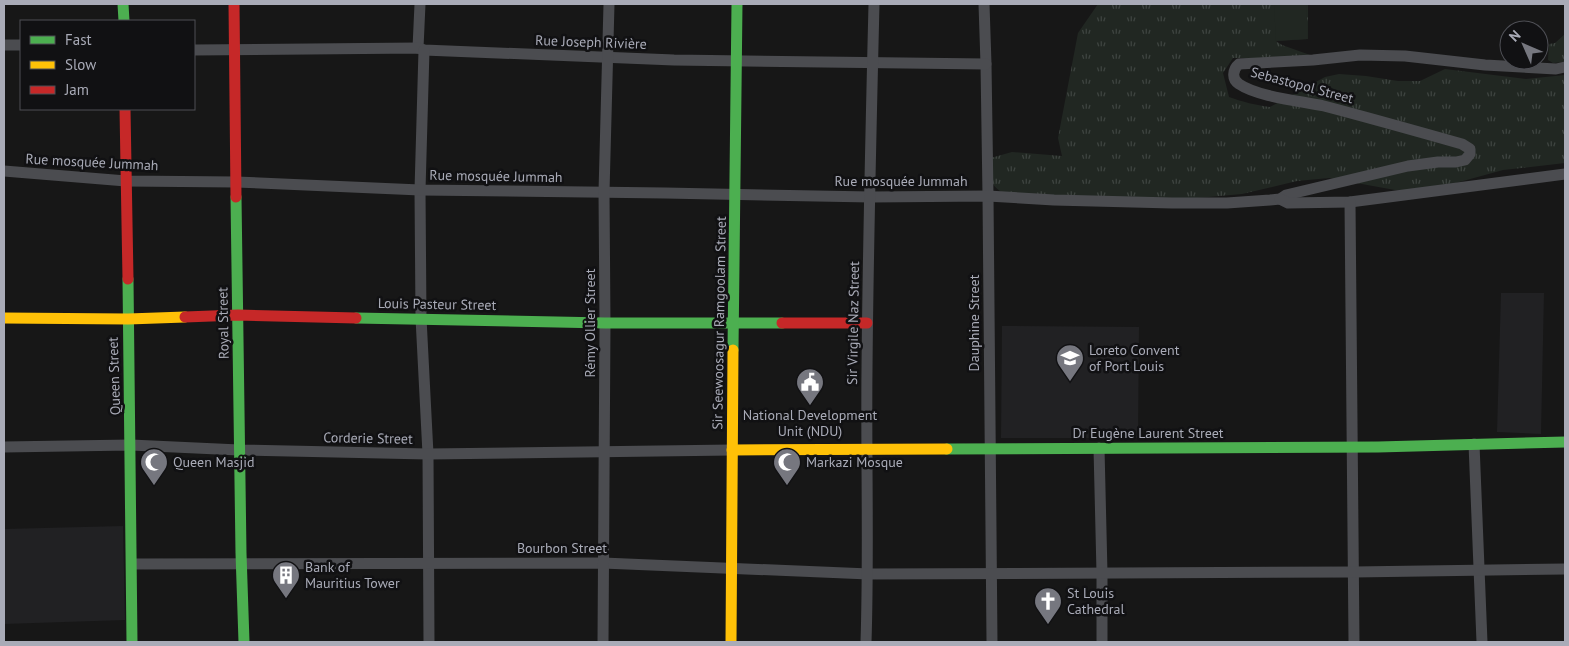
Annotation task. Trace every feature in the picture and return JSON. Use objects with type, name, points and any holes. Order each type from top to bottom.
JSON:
[{"type":"main road","points":[[124,4],[124,20]]},
{"type":"main road","name":"Royal Street","points":[[234,4],[239,450],[244,642]]},
{"type":"main road","name":"Sir Seewoosagur Ramgoolam Street","points":[[731,642],[737,4]]},
{"type":"main road","name":"Queen Street","points":[[125,110],[131,445],[132,642]]},
{"type":"main road","name":"Louis Pasteur Street","points":[[5,318],[128,319],[238,315],[605,323],[867,323]]},
{"type":"main road","name":"Dr Eugène Laurent Street","points":[[732,450],[1351,448],[1565,442]]},
{"type":"street","points":[[420,4],[421,318],[428,454],[428,642]]},
{"type":"street","name":"Rémy Ollier Street","points":[[603,642],[604,192],[609,4]]},
{"type":"street","name":"Sir Virgile Naz Street","points":[[866,642],[868,574],[866,451],[867,323],[874,4]]},
{"type":"street","name":"Dauphine Street","points":[[984,4],[988,196],[992,642]]},
{"type":"street","points":[[4,45],[20,45]]},
{"type":"street","name":"Rue Joseph Rivière","points":[[195,50],[421,49],[608,58],[986,64]]},
{"type":"street","name":"Sebastopol Street","points":[[1280,199],[1286,195],[1408,166],[1466,160],[1470,154],[1470,149],[1462,144],[1324,106],[1259,92],[1239,84],[1234,79],[1234,73],[1239,64],[1360,55],[1404,56],[1485,65],[1556,69],[1565,67]]},
{"type":"street","name":"Rue mosquée Jummah","points":[[4,172],[126,181],[236,182],[420,190],[736,194],[871,198],[988,196],[1172,203],[1228,203],[1280,199]]},
{"type":"street","points":[[1280,199],[1288,203],[1350,202],[1565,174]]},
{"type":"street","points":[[1350,202],[1354,642]]},
{"type":"street","points":[[1474,444],[1482,642]]},
{"type":"street","name":"Corderie Street","points":[[4,447],[131,445],[239,450],[428,454],[732,450]]},
{"type":"street","points":[[1099,448],[1102,642]]},
{"type":"street","name":"Bourbon Street","points":[[132,564],[603,563],[868,574],[1480,572],[1565,569]]},
{"type":"shaded area","points":[[1501,293],[1544,293],[1541,434],[1497,432]]},
{"type":"shaded area","name":"Loreto Convent of Port Louis","points":[[1002,326],[1139,327],[1138,438],[1001,438]]},
{"type":"shaded area","points":[[123,526],[125,620],[4,624],[4,529]]},
{"type":"green space","points":[[1098,4],[1308,4],[1308,39],[1276,41],[1310,55],[1233,58],[1223,73],[1229,97],[1270,107],[1325,77],[1339,74],[1398,81],[1420,81],[1445,69],[1526,79],[1565,75],[1565,163],[1503,170],[1426,190],[1395,190],[1329,178],[1297,181],[1242,194],[1175,200],[1006,195],[993,184],[987,159],[1012,152],[1062,156],[1058,138],[1078,33]]},
{"type":"green space","points":[[1274,4],[1306,4],[1308,39],[1276,41]]},
{"type":"green space","points":[[1565,34],[1565,62],[1553,63],[1549,61],[1549,44],[1555,43]]},
{"type":"traffic: fast","points":[[123,4],[124,20]]},
{"type":"traffic: fast","points":[[733,350],[737,4]]},
{"type":"traffic: fast","points":[[236,197],[244,642]]},
{"type":"traffic: fast","points":[[128,279],[132,642]]},
{"type":"traffic: fast","points":[[356,318],[605,323],[782,323]]},
{"type":"traffic: fast","points":[[947,449],[1378,447],[1565,442]]},
{"type":"traffic: slow","points":[[4,318],[128,319],[185,317]]},
{"type":"traffic: slow","points":[[731,642],[733,350]]},
{"type":"traffic: slow","points":[[732,450],[947,449]]},
{"type":"traffic: jam","points":[[234,4],[236,197]]},
{"type":"traffic: jam","points":[[125,110],[128,279]]},
{"type":"traffic: jam","points":[[185,317],[238,315],[356,318]]},
{"type":"traffic: jam","points":[[782,323],[867,323]]},
{"type":"place","name":"Loreto Convent of Port Louis","points":[[1070,382]]},
{"type":"place","name":"National Development Unit (NDU)","points":[[810,406]]},
{"type":"place","name":"Queen Masjid","points":[[154,486]]},
{"type":"place","name":"Markazi Mosque","points":[[787,486]]},
{"type":"place","name":"Bank of Mauritius Tower","points":[[286,599]]},
{"type":"place","name":"St Louis Cathedral","points":[[1048,625]]}]
